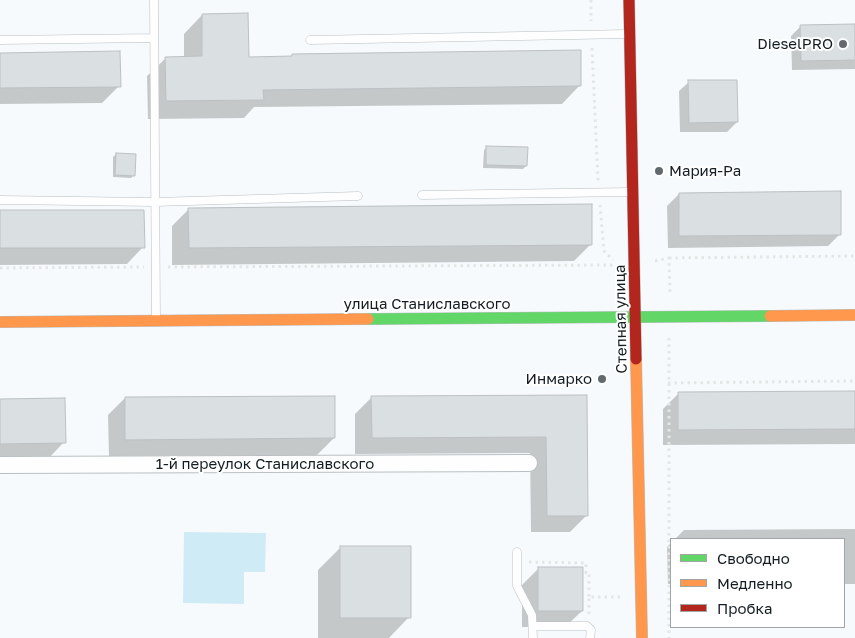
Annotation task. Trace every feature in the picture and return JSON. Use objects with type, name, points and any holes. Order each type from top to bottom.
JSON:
[{"type":"main road","name":"Степная улица","points":[[629,0],[642,638]]},
{"type":"main road","name":"улица Станиславского","points":[[0,322],[855,315]]},
{"type":"street","name":"1-й переулок Станиславского","points":[[0,465],[529,463]]},
{"type":"lane","points":[[154,0],[156,321]]},
{"type":"lane","points":[[310,40],[630,34]]},
{"type":"lane","points":[[0,40],[154,38]]},
{"type":"lane","points":[[422,195],[633,192]]},
{"type":"lane","points":[[0,200],[156,202],[358,196]]},
{"type":"lane","points":[[517,552],[517,586],[531,612],[532,638]]},
{"type":"lane","points":[[533,626],[589,627],[590,638]]},
{"type":"path","points":[[0,268],[619,265],[604,252],[599,193],[591,0]]},
{"type":"path","points":[[635,265],[670,258],[855,256]]},
{"type":"path","points":[[669,638],[668,384],[670,258]]},
{"type":"path","points":[[668,384],[855,381]]},
{"type":"path","points":[[517,562],[586,563],[589,627]]},
{"type":"path","points":[[589,597],[621,597]]},
{"type":"shaded area","points":[[184,532],[266,533],[265,572],[244,572],[244,604],[183,603]]},
{"type":"building","points":[[248,13],[249,57],[292,56],[292,54],[581,50],[581,86],[263,90],[264,100],[166,101],[165,57],[202,56],[202,14]]},
{"type":"building","points":[[855,24],[855,60],[801,61],[800,25]]},
{"type":"building","points":[[120,51],[121,87],[0,88],[0,53]]},
{"type":"building","points":[[688,80],[737,80],[738,122],[689,123]]},
{"type":"building","points":[[486,146],[528,147],[527,166],[486,165]]},
{"type":"building","points":[[116,153],[136,154],[135,176],[115,175]]},
{"type":"building","points":[[841,191],[841,235],[679,236],[679,193]]},
{"type":"building","points":[[592,204],[592,245],[189,248],[188,208]]},
{"type":"building","points":[[0,210],[144,210],[145,248],[0,248]]},
{"type":"building","points":[[855,391],[855,429],[678,430],[678,392]]},
{"type":"building","points":[[587,395],[588,516],[547,516],[546,437],[372,438],[371,396]]},
{"type":"building","points":[[335,396],[335,438],[125,440],[125,397]]},
{"type":"building","points":[[65,398],[66,443],[0,444],[0,399]]},
{"type":"building","points":[[340,546],[411,546],[411,618],[340,618]]},
{"type":"building","points":[[538,567],[583,567],[583,611],[538,611]]},
{"type":"traffic: fast","points":[[368,319],[770,316]]},
{"type":"traffic: slow","points":[[770,316],[855,315]]},
{"type":"traffic: slow","points":[[0,322],[368,319]]},
{"type":"traffic: slow","points":[[636,359],[642,638]]},
{"type":"traffic: jam","points":[[629,0],[636,359]]},
{"type":"place","name":"DieselPRO","points":[[843,44]]},
{"type":"place","name":"Мария-Ра","points":[[659,171]]},
{"type":"place","name":"Инмарко","points":[[602,379]]}]
